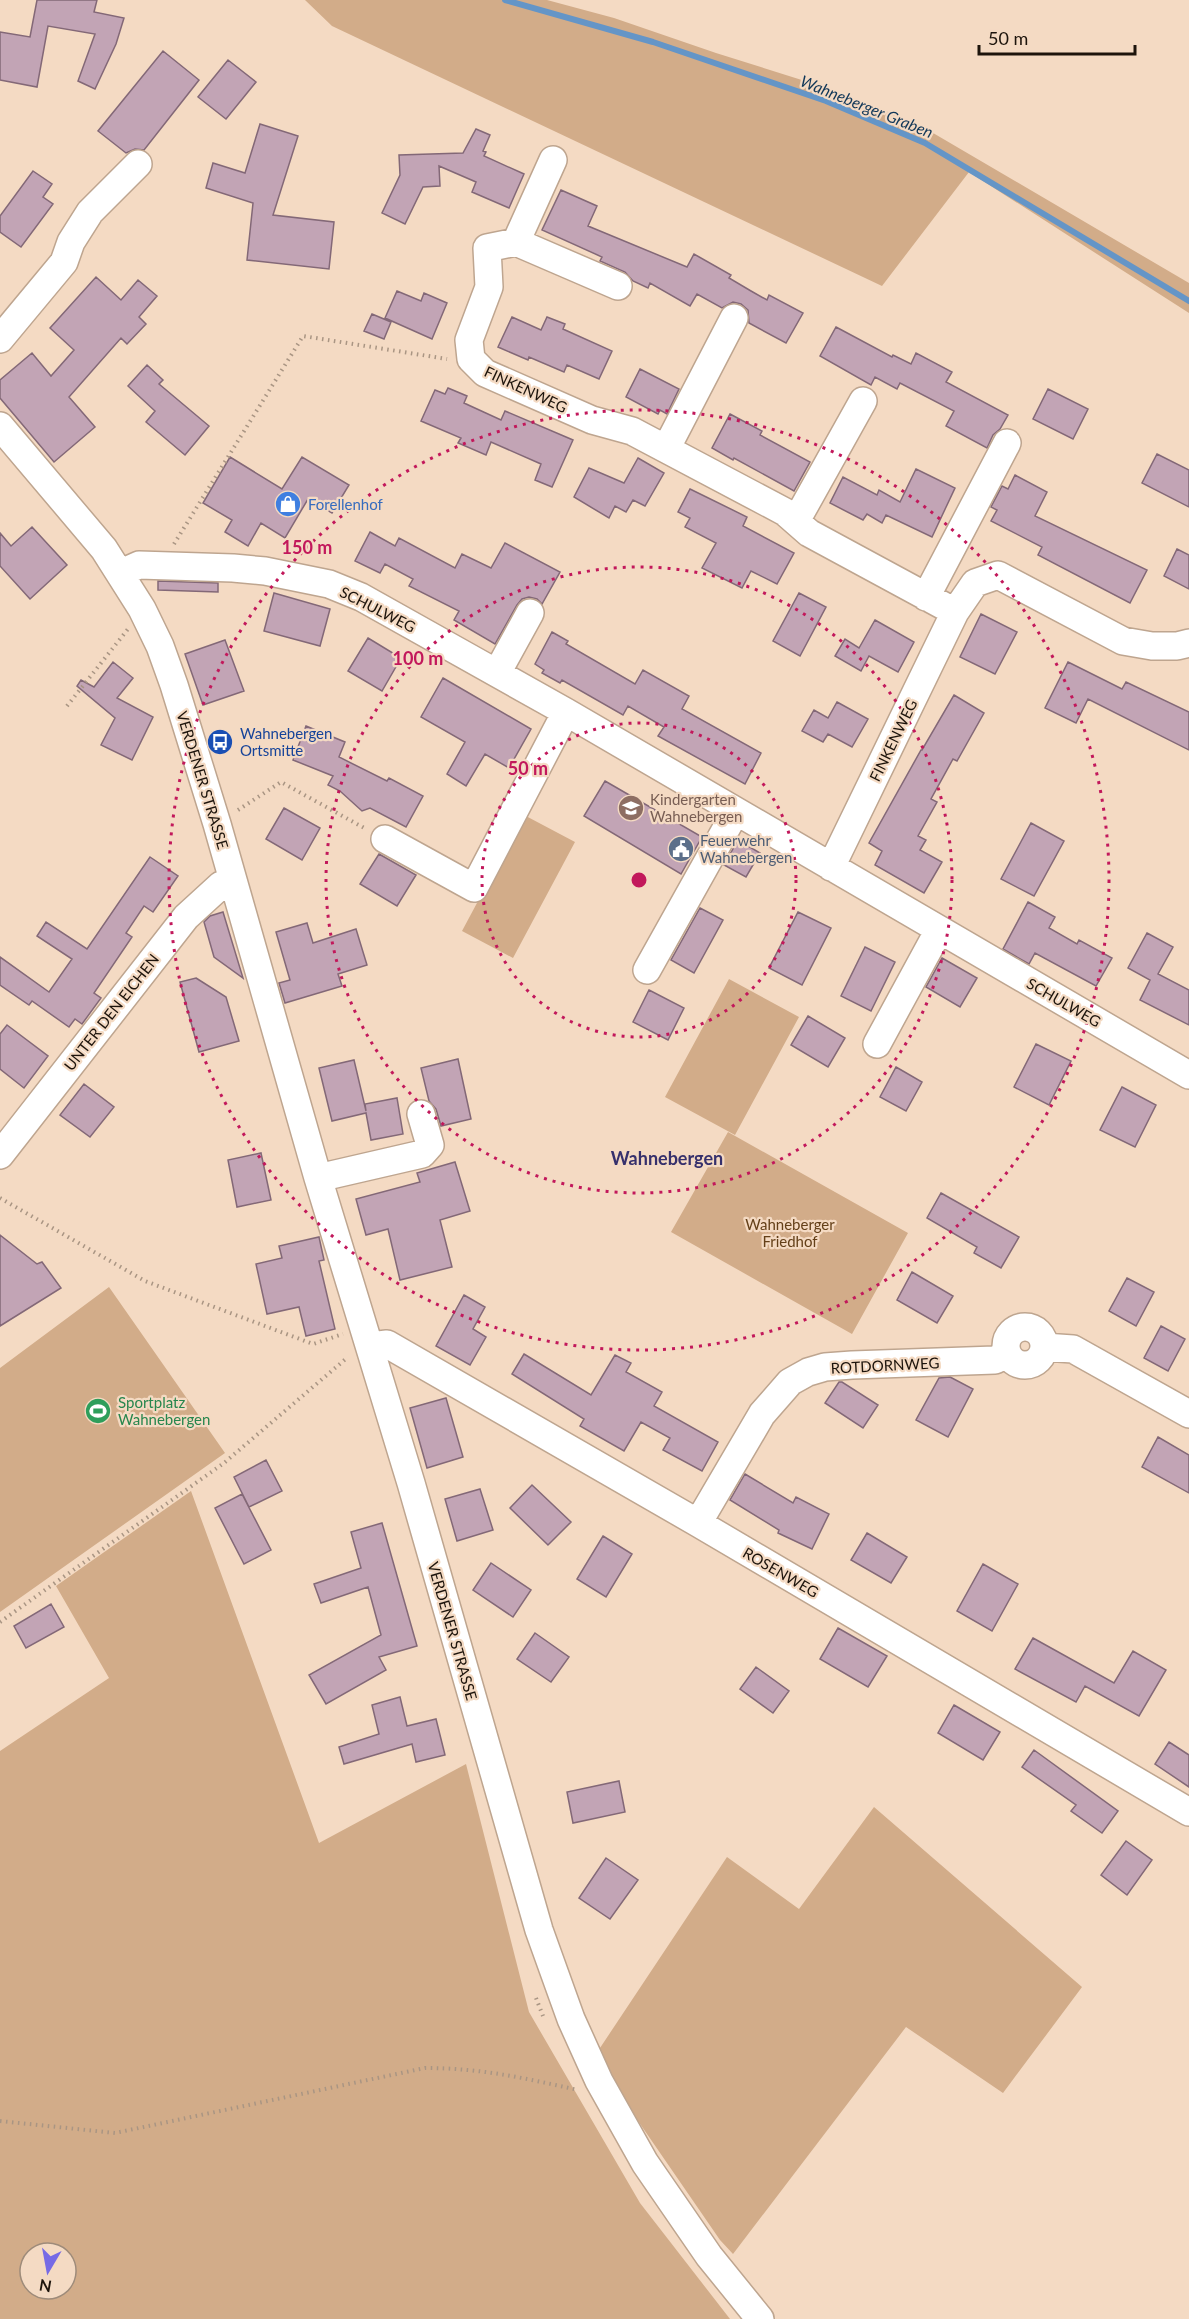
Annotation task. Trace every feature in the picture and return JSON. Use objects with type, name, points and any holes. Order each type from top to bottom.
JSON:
[{"type":"street","points":[[553,160],[516,242],[618,286]]},
{"type":"street","points":[[0,339],[64,262],[71,242],[90,212],[138,164]]},
{"type":"street","name":"FINKENWEG","points":[[516,242],[487,248],[489,287],[469,340],[471,359],[485,374],[592,420],[632,431],[785,512],[809,532],[955,612]]},
{"type":"street","points":[[666,449],[734,318]]},
{"type":"street","points":[[796,521],[863,401]]},
{"type":"street","name":"VERDENER STRASSE","points":[[0,426],[104,549],[121,573],[160,646],[174,685],[217,824],[318,1178],[370,1346],[539,1930],[571,2019],[590,2086],[709,2256],[760,2319]]},
{"type":"street","points":[[926,597],[1007,443]]},
{"type":"street","name":"SCHULWEG","points":[[121,573],[139,565],[244,569],[329,584],[362,597],[566,712],[1189,1075]]},
{"type":"street","name":"FINKENWEG","points":[[831,867],[955,612],[975,583],[998,575],[1123,641],[1152,646],[1183,645]]},
{"type":"street","points":[[497,673],[530,613]]},
{"type":"street","points":[[385,839],[474,888],[566,712]]},
{"type":"street","points":[[647,970],[736,811]]},
{"type":"street","name":"UNTER DEN EICHEN","points":[[0,1155],[186,917],[221,885],[233,882]]},
{"type":"street","points":[[877,1044],[939,930]]},
{"type":"street","points":[[318,1178],[422,1154],[430,1145],[421,1114]]},
{"type":"street","name":"ROTDORNWEG","points":[[698,1523],[762,1414],[790,1382],[808,1372],[825,1367],[995,1360],[1007,1354],[1005,1347],[1010,1333],[1024,1327],[1038,1333],[1043,1339],[1044,1347],[1073,1349],[1189,1414]]},
{"type":"street","name":"ROSENWEG","points":[[370,1346],[387,1344],[698,1523],[1189,1812]]},
{"type":"path","points":[[160,566],[303,336],[460,362],[471,359]]},
{"type":"path","points":[[67,706],[120,637],[133,624]]},
{"type":"path","points":[[217,824],[281,782],[385,839]]},
{"type":"path","points":[[0,1198],[146,1281],[313,1344],[350,1332],[362,1319]]},
{"type":"path","points":[[0,1622],[224,1463],[357,1350],[370,1346]]},
{"type":"path","points":[[0,2121],[115,2133],[425,2068],[463,2068],[590,2086]]},
{"type":"green space","points":[[305,0],[547,0],[614,18],[824,87],[916,123],[1189,283],[1189,313],[969,172],[882,286],[332,26]]},
{"type":"green space","points":[[524,815],[575,842],[513,958],[462,931]]},
{"type":"green space","points":[[729,979],[799,1017],[735,1135],[665,1097]]},
{"type":"green space","name":"Wahneberger Friedhof","points":[[728,1132],[908,1233],[852,1334],[671,1232]]},
{"type":"green space","name":"Sportplatz Wahnebergen","points":[[109,1287],[225,1453],[0,1612],[0,1368]]},
{"type":"green space","points":[[191,1491],[319,1843],[466,1764],[529,2012],[640,2203],[730,2319],[0,2319],[0,1751],[109,1678],[56,1586]]},
{"type":"green space","points":[[874,1807],[1082,1987],[1003,2093],[906,2027],[733,2254],[720,2240],[594,2057],[727,1857],[799,1909]]},
{"type":"building","points":[[37,0],[97,0],[94,12],[124,18],[116,44],[95,89],[78,81],[95,34],[48,26],[37,87],[0,80],[0,32],[30,37]]},
{"type":"building","points":[[163,51],[199,80],[144,150],[135,149],[126,153],[98,131]]},
{"type":"building","points":[[228,60],[256,82],[226,119],[198,97]]},
{"type":"building","points":[[260,124],[298,136],[273,215],[334,222],[329,269],[247,260],[253,203],[206,188],[213,163],[245,173]]},
{"type":"building","points":[[476,129],[490,135],[483,151],[486,152],[484,156],[524,174],[509,208],[472,192],[476,182],[439,166],[440,186],[423,187],[405,224],[382,213],[400,175],[399,155],[463,153]]},
{"type":"building","points":[[33,171],[52,184],[43,197],[53,204],[21,247],[0,232],[0,216]]},
{"type":"building","points":[[561,190],[597,206],[588,226],[687,267],[694,254],[731,275],[729,278],[767,300],[769,295],[803,313],[786,343],[749,323],[748,310],[741,304],[733,302],[722,308],[697,294],[690,306],[650,283],[648,288],[633,281],[625,272],[600,261],[602,257],[542,230]]},
{"type":"building","points":[[96,277],[121,300],[138,280],[157,296],[139,317],[146,324],[127,344],[121,338],[69,397],[95,427],[54,462],[0,398],[0,380],[32,353],[51,376],[74,350],[50,328]]},
{"type":"building","points":[[397,291],[421,301],[424,293],[447,303],[432,339],[385,318]]},
{"type":"building","points":[[372,314],[391,322],[384,339],[364,331]]},
{"type":"building","points":[[512,317],[541,330],[547,317],[565,324],[563,329],[612,351],[599,379],[567,365],[564,372],[498,347]]},
{"type":"building","points":[[836,327],[892,357],[893,355],[911,364],[916,353],[952,372],[946,382],[1008,415],[1000,429],[993,435],[987,448],[946,426],[954,411],[900,383],[897,389],[875,377],[871,385],[820,356]]},
{"type":"building","points":[[147,365],[163,380],[159,384],[209,426],[185,455],[146,422],[155,411],[128,386]]},
{"type":"building","points":[[640,369],[679,389],[667,414],[660,410],[658,414],[626,397]]},
{"type":"building","points":[[448,388],[467,396],[464,403],[501,420],[505,411],[573,440],[552,487],[535,480],[541,464],[491,442],[486,455],[458,443],[461,438],[421,421],[435,390],[445,394]]},
{"type":"building","points":[[1048,389],[1088,409],[1073,439],[1033,419]]},
{"type":"building","points":[[730,414],[762,431],[760,435],[810,462],[794,491],[712,448]]},
{"type":"building","points":[[1157,454],[1189,470],[1189,507],[1142,483]]},
{"type":"building","points":[[230,457],[282,489],[302,457],[349,485],[332,513],[308,499],[285,538],[261,523],[248,546],[225,532],[232,520],[203,503]]},
{"type":"building","points":[[638,458],[664,473],[645,506],[633,500],[626,512],[615,506],[609,518],[574,497],[589,468],[624,483]]},
{"type":"building","points":[[916,469],[955,488],[932,537],[886,515],[882,523],[867,514],[863,520],[830,503],[843,477],[877,495],[879,490],[900,502]]},
{"type":"building","points":[[1015,475],[1047,492],[1035,516],[1147,570],[1130,603],[1038,555],[1042,547],[991,521],[997,510],[991,507],[1002,486],[1008,489]]},
{"type":"building","points":[[690,489],[747,517],[743,526],[794,553],[777,584],[751,571],[742,588],[702,568],[716,543],[685,527],[690,518],[678,512]]},
{"type":"building","points":[[32,527],[67,565],[30,599],[0,566],[0,533],[11,546]]},
{"type":"building","points":[[370,532],[395,546],[399,538],[455,568],[462,554],[491,568],[505,543],[560,572],[542,604],[537,599],[529,597],[522,599],[495,644],[454,620],[459,611],[409,586],[413,579],[385,564],[380,573],[355,561]]},
{"type":"building","points":[[1177,549],[1189,555],[1189,589],[1164,576]]},
{"type":"building","points":[[158,581],[218,583],[218,592],[158,590]]},
{"type":"building","points":[[274,593],[330,609],[320,646],[264,631]]},
{"type":"building","points":[[799,593],[826,607],[800,656],[773,641]]},
{"type":"building","points":[[981,614],[1017,632],[995,674],[960,657]]},
{"type":"building","points":[[875,620],[914,642],[898,672],[869,656],[861,671],[835,656],[845,639],[859,648]]},
{"type":"building","points":[[552,632],[568,641],[566,644],[635,684],[643,670],[689,696],[682,709],[761,753],[745,784],[658,736],[664,727],[628,706],[623,715],[562,680],[560,683],[542,673],[544,670],[535,664]]},
{"type":"building","points":[[368,638],[401,658],[382,691],[348,671]]},
{"type":"building","points":[[225,640],[244,691],[203,705],[185,654]]},
{"type":"building","points":[[113,662],[133,678],[117,698],[153,717],[132,760],[101,745],[115,718],[77,686],[81,680],[94,687]]},
{"type":"building","points":[[1068,662],[1122,689],[1126,682],[1189,712],[1189,750],[1088,699],[1076,723],[1045,708]]},
{"type":"building","points":[[443,678],[531,729],[509,768],[485,754],[466,786],[447,774],[465,742],[421,717]]},
{"type":"building","points":[[954,695],[984,713],[957,761],[953,759],[931,799],[937,802],[918,836],[926,840],[920,850],[942,862],[924,893],[875,865],[882,851],[869,843]]},
{"type":"building","points":[[837,702],[868,719],[852,747],[828,734],[823,742],[802,731],[814,710],[828,718]]},
{"type":"building","points":[[306,726],[345,742],[339,757],[387,781],[389,778],[423,796],[406,827],[370,808],[362,811],[340,791],[328,785],[333,776],[293,760]]},
{"type":"building","points":[[605,781],[702,837],[681,874],[584,816]]},
{"type":"building","points":[[284,808],[320,828],[302,860],[266,839]]},
{"type":"building","points":[[1031,823],[1064,841],[1034,896],[1001,879]]},
{"type":"building","points":[[738,840],[760,853],[746,877],[724,865]]},
{"type":"building","points":[[379,854],[416,875],[397,906],[360,884]]},
{"type":"building","points":[[150,857],[178,876],[153,912],[144,906],[126,933],[132,937],[94,993],[101,998],[82,1024],[75,1019],[69,1027],[32,1001],[29,1005],[0,985],[0,957],[49,992],[72,959],[37,936],[46,922],[87,949]]},
{"type":"building","points":[[1028,902],[1055,917],[1049,928],[1077,944],[1079,940],[1112,958],[1096,986],[1035,953],[1029,964],[1003,949]]},
{"type":"building","points":[[700,908],[723,920],[694,973],[671,960]]},
{"type":"building","points":[[223,912],[243,978],[214,957],[204,922],[210,916]]},
{"type":"building","points":[[798,912],[831,928],[802,985],[769,968]]},
{"type":"building","points":[[307,923],[313,943],[356,929],[367,965],[338,974],[342,986],[285,1003],[279,983],[290,980],[276,932]]},
{"type":"building","points":[[1147,933],[1173,947],[1158,974],[1189,990],[1189,1025],[1140,1000],[1150,980],[1128,968]]},
{"type":"building","points":[[865,947],[895,962],[871,1011],[841,996]]},
{"type":"building","points":[[942,958],[977,978],[960,1007],[926,987]]},
{"type":"building","points":[[196,978],[226,997],[239,1041],[199,1052],[180,982]]},
{"type":"building","points":[[649,990],[684,1008],[668,1040],[633,1022]]},
{"type":"building","points":[[808,1016],[845,1038],[828,1067],[791,1045]]},
{"type":"building","points":[[7,1025],[48,1056],[24,1088],[0,1069],[0,1034]]},
{"type":"building","points":[[1036,1044],[1071,1061],[1049,1105],[1014,1087]]},
{"type":"building","points":[[458,1059],[471,1119],[441,1126],[436,1109],[429,1101],[421,1068]]},
{"type":"building","points":[[354,1060],[366,1111],[365,1104],[397,1098],[403,1134],[371,1140],[366,1113],[332,1121],[319,1068]]},
{"type":"building","points":[[896,1067],[922,1082],[906,1111],[880,1097]]},
{"type":"building","points":[[84,1084],[114,1107],[90,1137],[60,1115]]},
{"type":"building","points":[[1122,1087],[1156,1105],[1135,1147],[1100,1130]]},
{"type":"building","points":[[261,1153],[271,1200],[237,1207],[228,1160]]},
{"type":"building","points":[[455,1162],[470,1211],[440,1220],[452,1267],[400,1280],[388,1229],[366,1235],[356,1199],[420,1182],[417,1173]]},
{"type":"building","points":[[941,1193],[1019,1237],[1001,1268],[974,1253],[977,1247],[927,1218]]},
{"type":"building","points":[[0,1235],[37,1264],[42,1262],[61,1288],[0,1326]]},
{"type":"building","points":[[319,1237],[324,1260],[319,1261],[335,1329],[306,1336],[299,1307],[267,1314],[256,1264],[282,1258],[279,1246]]},
{"type":"building","points":[[912,1272],[953,1296],[937,1323],[897,1300]]},
{"type":"building","points":[[1127,1278],[1154,1292],[1136,1326],[1109,1311]]},
{"type":"building","points":[[464,1295],[485,1307],[473,1329],[486,1337],[470,1365],[436,1346]]},
{"type":"building","points":[[1161,1326],[1185,1339],[1168,1371],[1144,1358]]},
{"type":"building","points":[[524,1354],[591,1395],[615,1355],[631,1363],[626,1372],[662,1392],[654,1406],[718,1442],[702,1471],[663,1450],[670,1438],[641,1422],[624,1451],[580,1426],[584,1419],[512,1374]]},
{"type":"building","points":[[950,1377],[973,1389],[948,1437],[916,1420],[939,1378]]},
{"type":"building","points":[[839,1382],[878,1405],[863,1428],[825,1403]]},
{"type":"building","points":[[446,1398],[463,1457],[427,1468],[410,1408]]},
{"type":"building","points":[[1158,1437],[1189,1455],[1189,1493],[1142,1467]]},
{"type":"building","points":[[266,1460],[282,1491],[249,1507],[234,1477]]},
{"type":"building","points":[[745,1474],[793,1503],[796,1497],[829,1514],[812,1549],[778,1533],[779,1530],[730,1500]]},
{"type":"building","points":[[532,1485],[571,1522],[548,1545],[510,1508]]},
{"type":"building","points":[[480,1489],[493,1530],[457,1541],[445,1499]]},
{"type":"building","points":[[242,1494],[271,1550],[244,1564],[215,1508]]},
{"type":"building","points":[[382,1523],[417,1646],[379,1657],[386,1670],[326,1704],[309,1675],[381,1635],[368,1587],[321,1603],[314,1584],[361,1568],[351,1532]]},
{"type":"building","points":[[867,1533],[907,1557],[891,1583],[851,1560]]},
{"type":"building","points":[[603,1536],[632,1554],[606,1597],[577,1579]]},
{"type":"building","points":[[491,1563],[531,1590],[513,1617],[473,1590]]},
{"type":"building","points":[[983,1564],[1018,1584],[992,1631],[957,1611]]},
{"type":"building","points":[[51,1604],[64,1627],[26,1648],[14,1626]]},
{"type":"building","points":[[838,1628],[887,1656],[868,1687],[820,1659]]},
{"type":"building","points":[[535,1633],[569,1657],[551,1682],[517,1659]]},
{"type":"building","points":[[1033,1638],[1114,1683],[1133,1651],[1166,1670],[1139,1716],[1085,1686],[1076,1702],[1015,1669]]},
{"type":"building","points":[[756,1667],[789,1691],[773,1713],[740,1689]]},
{"type":"building","points":[[400,1697],[407,1726],[436,1719],[445,1755],[416,1762],[412,1744],[344,1764],[339,1747],[379,1734],[372,1705]]},
{"type":"building","points":[[954,1705],[1000,1732],[983,1760],[938,1733]]},
{"type":"building","points":[[1169,1742],[1189,1755],[1189,1787],[1155,1764]]},
{"type":"building","points":[[1034,1750],[1118,1811],[1102,1833],[1071,1811],[1076,1805],[1022,1767]]},
{"type":"building","points":[[619,1781],[625,1812],[573,1823],[567,1792]]},
{"type":"building","points":[[1126,1841],[1152,1860],[1127,1895],[1101,1875]]},
{"type":"building","points":[[606,1858],[638,1880],[610,1919],[579,1898]]},
{"type":"waterway","name":"Wahneberger Graben","points":[[505,0],[653,42],[826,101],[925,143],[1189,301]]},
{"type":"place","name":"Forellenhof","points":[[288,504]]},
{"type":"place","name":"Wahnebergen Ortsmitte","points":[[220,742]]},
{"type":"place","name":"Kindergarten Wahnebergen","points":[[631,808]]},
{"type":"place","name":"Feuerwehr Wahnebergen","points":[[681,849]]},
{"type":"place","name":"Sportplatz Wahnebergen","points":[[98,1411]]},
{"type":"district","name":"Wahnebergen","points":[[667,1158]]}]
